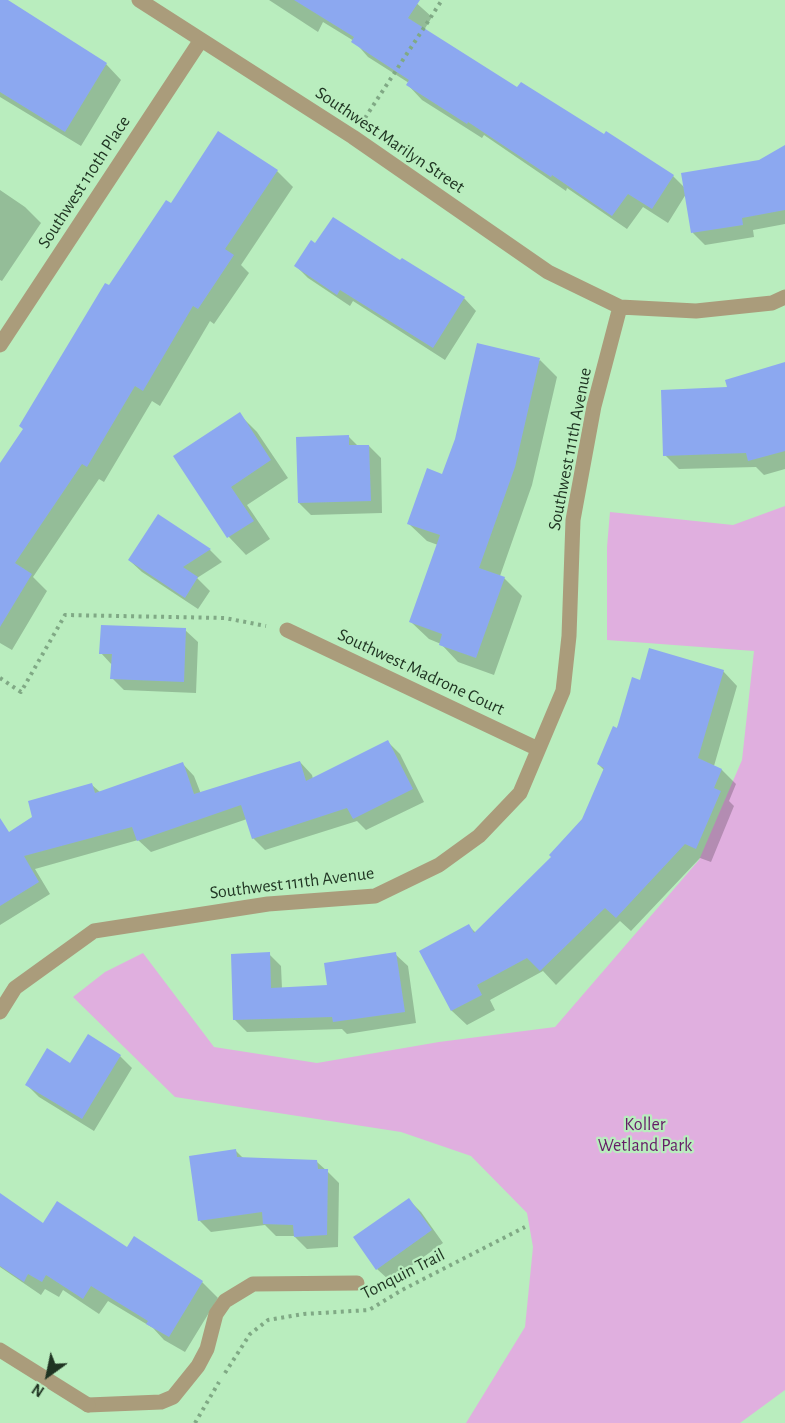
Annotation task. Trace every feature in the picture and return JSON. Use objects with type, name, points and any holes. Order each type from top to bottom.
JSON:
[{"type":"street","name":"Southwest Marilyn Street","points":[[140,0],[353,137],[548,272],[620,307]]},
{"type":"street","name":"Southwest 110th Place","points":[[0,345],[201,40]]},
{"type":"street","points":[[620,307],[696,310],[772,303],[785,297]]},
{"type":"street","name":"Southwest 111th Avenue","points":[[0,1012],[15,988],[94,931],[268,903],[375,896],[428,870],[479,836],[520,793],[563,691],[569,636],[573,520],[594,406],[620,307]]},
{"type":"street","name":"Southwest Madrone Court","points":[[287,630],[538,749]]},
{"type":"street","points":[[0,1350],[88,1405],[161,1401],[173,1397],[198,1366],[207,1349],[216,1314],[225,1301],[253,1284],[357,1283]]},
{"type":"path","points":[[353,137],[442,0]]},
{"type":"path","points":[[0,678],[21,692],[65,615],[225,618],[287,630]]},
{"type":"path","name":"Tonquin Trail","points":[[195,1423],[250,1334],[268,1320],[304,1314],[369,1310],[402,1290],[525,1227]]},
{"type":"green space","name":"Koller Wetland Park","points":[[785,506],[785,1390],[740,1423],[466,1423],[525,1327],[533,1247],[527,1213],[471,1156],[401,1132],[175,1097],[73,997],[105,972],[143,953],[214,1047],[317,1063],[439,1042],[555,1027],[699,860],[742,760],[754,651],[607,640],[607,547],[610,512],[733,525]]},
{"type":"building","points":[[0,0],[8,0],[107,63],[65,132],[0,92]]},
{"type":"building","points":[[294,0],[420,0],[408,18],[517,87],[521,82],[604,134],[606,131],[674,175],[652,209],[628,194],[612,216],[552,175],[551,177],[468,122],[467,124],[406,85],[409,80],[351,42],[354,37]]},
{"type":"building","points":[[218,131],[278,170],[225,249],[234,255],[198,309],[193,306],[143,391],[135,386],[87,467],[82,464],[15,563],[32,574],[0,627],[0,463],[23,429],[19,426],[105,283],[109,285],[166,200],[171,203]]},
{"type":"building","points":[[785,145],[785,210],[742,218],[743,225],[691,233],[681,173],[759,160]]},
{"type":"building","points":[[333,217],[400,260],[402,258],[465,297],[433,348],[340,290],[337,295],[294,266],[311,240],[315,243]]},
{"type":"building","points":[[477,343],[540,358],[515,467],[479,568],[505,577],[476,658],[439,645],[442,634],[409,622],[440,535],[407,524],[427,468],[442,474],[455,439]]},
{"type":"building","points":[[785,362],[785,451],[748,461],[746,453],[663,456],[661,390],[727,387],[725,380]]},
{"type":"building","points":[[240,412],[271,460],[231,487],[254,521],[227,538],[173,456]]},
{"type":"building","points":[[349,435],[349,445],[369,445],[371,501],[298,503],[296,437]]},
{"type":"building","points":[[158,514],[211,549],[183,567],[198,577],[185,598],[128,560]]},
{"type":"building","points":[[101,625],[186,628],[184,682],[110,679],[112,654],[99,654]]},
{"type":"building","points":[[649,648],[724,670],[698,758],[722,769],[714,788],[721,791],[696,849],[685,844],[616,918],[605,908],[540,971],[527,958],[477,985],[482,995],[451,1011],[419,951],[469,924],[474,933],[551,857],[549,855],[582,819],[604,768],[597,764],[613,726],[617,728],[632,677],[640,680]]},
{"type":"building","points":[[388,740],[413,789],[353,819],[347,808],[252,839],[241,805],[137,841],[132,827],[24,856],[39,882],[0,906],[0,818],[9,832],[32,817],[28,801],[92,783],[95,793],[183,762],[194,794],[300,761],[306,781]]},
{"type":"building","points":[[270,952],[271,988],[327,985],[324,963],[396,952],[405,1012],[333,1022],[332,1017],[233,1020],[231,954]]},
{"type":"building","points":[[88,1034],[121,1055],[82,1119],[25,1085],[47,1048],[70,1063]]},
{"type":"building","points":[[236,1149],[237,1157],[317,1160],[318,1169],[328,1169],[327,1235],[294,1237],[293,1225],[263,1224],[262,1212],[198,1221],[189,1156]]},
{"type":"building","points":[[0,1193],[43,1223],[57,1201],[127,1247],[134,1236],[203,1281],[169,1337],[146,1324],[148,1321],[91,1286],[83,1299],[46,1275],[42,1282],[28,1274],[24,1282],[0,1266]]},
{"type":"building","points":[[409,1198],[432,1230],[376,1270],[353,1237]]}]
